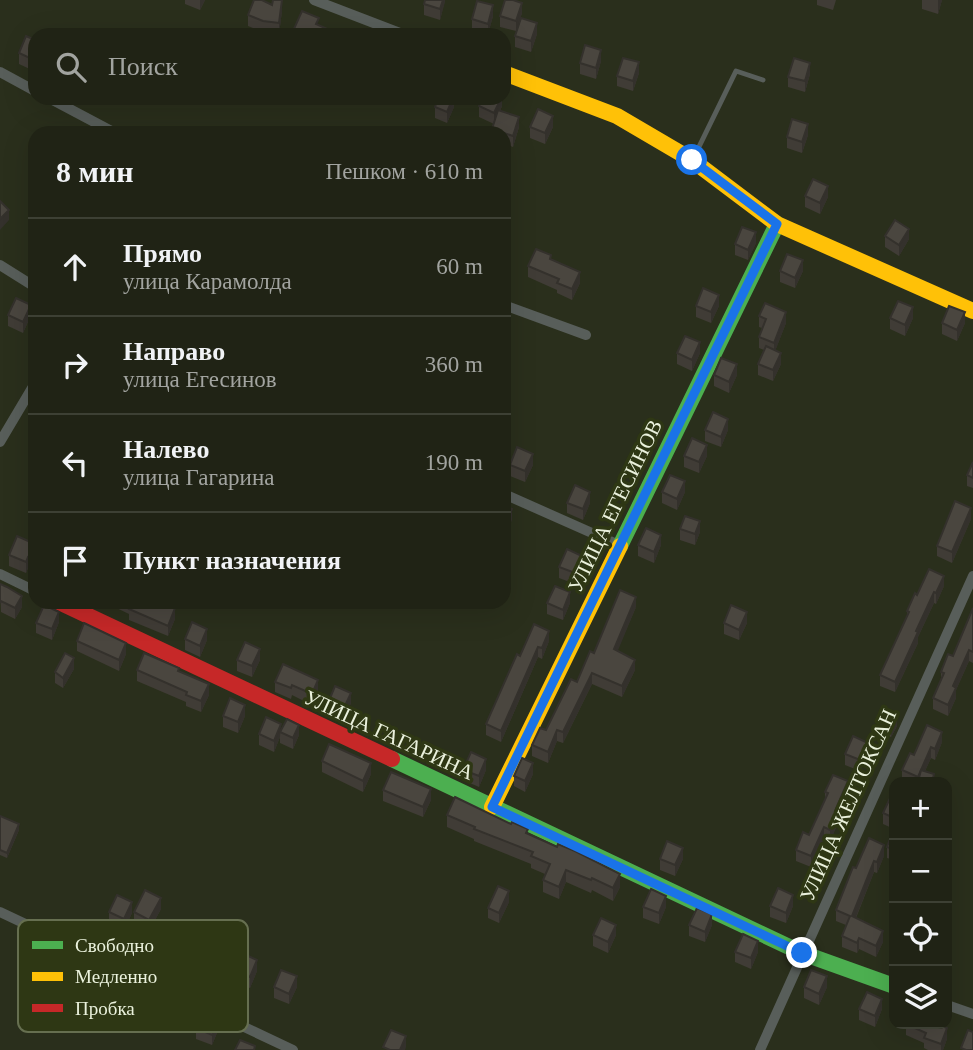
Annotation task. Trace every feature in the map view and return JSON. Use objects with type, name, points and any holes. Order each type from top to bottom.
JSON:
[{"type":"street","points":[[314,0],[387,28]]},
{"type":"street","points":[[0,75],[28,87]]},
{"type":"street","points":[[511,76],[617,116],[692,160],[777,224],[973,311]]},
{"type":"street","points":[[62,105],[102,126]]},
{"type":"street","name":"УЛИЦА ЕГЕСИНОВ","points":[[492,807],[777,224]]},
{"type":"street","points":[[0,265],[28,283]]},
{"type":"street","points":[[511,308],[586,335]]},
{"type":"street","points":[[0,442],[28,395]]},
{"type":"street","points":[[511,497],[619,545]]},
{"type":"street","points":[[0,574],[28,588]]},
{"type":"street","name":"УЛИЦА ЖЕЛТОКСАН","points":[[760,1050],[973,576]]},
{"type":"street","name":"УЛИЦА ГАГАРИНА","points":[[74,609],[802,953],[889,984]]},
{"type":"street","points":[[0,912],[18,920]]},
{"type":"street","points":[[952,1007],[973,1014]]},
{"type":"street","points":[[248,1029],[293,1050]]},
{"type":"lane","points":[[692,160],[736,71],[763,80]]},
{"type":"building","points":[[254,0],[262,0],[272,5],[273,0],[282,0],[279,23],[248,15]]},
{"type":"building","points":[[425,0],[443,0],[440,9],[424,4]]},
{"type":"building","points":[[505,0],[522,3],[516,21],[500,16]]},
{"type":"building","points":[[477,1],[493,5],[488,24],[472,19]]},
{"type":"building","points":[[302,11],[319,18],[316,24],[325,28],[294,28]]},
{"type":"building","points":[[521,18],[537,23],[531,41],[515,36]]},
{"type":"building","points":[[26,36],[28,37],[28,57],[19,53]]},
{"type":"building","points":[[585,45],[601,50],[596,68],[580,63]]},
{"type":"building","points":[[623,58],[639,62],[633,81],[617,76]]},
{"type":"building","points":[[794,58],[810,63],[805,81],[788,77]]},
{"type":"building","points":[[436,105],[450,105],[447,112]]},
{"type":"building","points":[[479,105],[498,105],[494,113]]},
{"type":"building","points":[[538,109],[553,116],[545,133],[530,127]]},
{"type":"building","points":[[498,110],[519,117],[513,136],[511,126],[493,126]]},
{"type":"building","points":[[792,119],[808,124],[802,142],[787,137]]},
{"type":"building","points":[[813,179],[828,186],[820,203],[805,196]]},
{"type":"building","points":[[0,201],[9,210],[0,219]]},
{"type":"building","points":[[895,220],[909,229],[899,245],[885,236]]},
{"type":"building","points":[[742,227],[756,232],[748,250],[735,244]]},
{"type":"building","points":[[536,249],[551,255],[550,259],[580,272],[572,289],[557,283],[559,279],[528,266]]},
{"type":"building","points":[[787,254],[803,260],[795,278],[780,271]]},
{"type":"building","points":[[703,288],[719,295],[711,312],[696,306]]},
{"type":"building","points":[[16,298],[28,304],[23,322],[8,315]]},
{"type":"building","points":[[898,301],[913,307],[905,325],[890,318]]},
{"type":"building","points":[[765,303],[786,312],[774,343],[759,337],[766,319],[759,316]]},
{"type":"building","points":[[949,306],[965,312],[957,330],[942,323]]},
{"type":"building","points":[[685,336],[700,342],[692,360],[677,353]]},
{"type":"building","points":[[766,346],[781,353],[773,370],[758,364]]},
{"type":"building","points":[[721,358],[737,364],[729,382],[714,375]]},
{"type":"building","points":[[713,412],[728,419],[721,437],[705,430]]},
{"type":"building","points":[[692,438],[707,445],[699,462],[684,456]]},
{"type":"building","points":[[517,447],[533,454],[525,471],[511,465]]},
{"type":"building","points":[[973,462],[973,478],[967,475]]},
{"type":"building","points":[[670,475],[685,481],[677,499],[662,492]]},
{"type":"building","points":[[575,485],[590,492],[583,509],[567,503]]},
{"type":"building","points":[[955,501],[971,508],[952,552],[937,546]]},
{"type":"building","points":[[685,516],[700,521],[695,534],[680,529]]},
{"type":"building","points":[[646,528],[661,535],[654,552],[638,545]]},
{"type":"building","points":[[17,536],[28,541],[26,562],[9,555]]},
{"type":"building","points":[[567,549],[582,556],[575,573],[559,567]]},
{"type":"building","points":[[929,569],[944,576],[936,593],[934,592],[895,682],[880,675],[915,593],[917,595]]},
{"type":"building","points":[[0,584],[22,596],[15,608],[1,601],[0,603]]},
{"type":"building","points":[[555,586],[570,592],[563,610],[547,603]]},
{"type":"building","points":[[620,590],[636,597],[614,649],[635,660],[622,686],[592,673],[563,732],[557,730],[548,752],[532,745],[540,728],[546,730],[571,679],[577,682],[590,651],[594,653]]},
{"type":"building","points":[[731,605],[747,612],[739,630],[724,623]]},
{"type":"building","points":[[973,608],[973,652],[969,650],[953,686],[956,688],[948,705],[933,698],[944,673],[941,672],[948,654],[953,656]]},
{"type":"building","points":[[42,609],[59,612],[52,629],[36,623]]},
{"type":"building","points":[[129,609],[175,609],[168,626]]},
{"type":"building","points":[[192,622],[207,629],[200,646],[185,639]]},
{"type":"building","points":[[84,623],[126,643],[119,660],[77,641]]},
{"type":"building","points":[[534,624],[549,631],[542,648],[538,647],[501,731],[486,724],[517,654],[520,656]]},
{"type":"building","points":[[245,642],[260,649],[252,666],[237,660]]},
{"type":"building","points":[[65,653],[74,658],[63,678],[55,672]]},
{"type":"building","points":[[144,653],[209,684],[201,701],[137,670]]},
{"type":"building","points":[[283,664],[318,680],[312,694],[292,685],[291,688],[275,682]]},
{"type":"building","points":[[335,686],[351,693],[343,710],[328,703]]},
{"type":"building","points":[[230,698],[245,705],[238,722],[223,716]]},
{"type":"building","points":[[886,709],[897,715],[891,727],[880,720]]},
{"type":"building","points":[[266,717],[281,724],[274,741],[259,734]]},
{"type":"building","points":[[287,719],[299,725],[293,738],[280,732]]},
{"type":"building","points":[[927,725],[942,732],[935,749],[931,747],[918,777],[902,770],[910,753],[914,755]]},
{"type":"building","points":[[853,736],[868,743],[860,760],[845,754]]},
{"type":"building","points":[[329,744],[371,763],[363,781],[322,761]]},
{"type":"building","points":[[471,752],[486,759],[479,776],[463,770]]},
{"type":"building","points":[[522,758],[533,763],[525,781],[514,776]]},
{"type":"building","points":[[921,770],[934,774],[933,777],[919,777]]},
{"type":"building","points":[[391,772],[431,789],[423,807],[383,790]]},
{"type":"building","points":[[833,775],[848,781],[830,830],[824,827],[811,856],[796,850],[803,832],[809,835]]},
{"type":"building","points":[[455,797],[511,824],[512,822],[528,829],[526,833],[557,847],[558,844],[575,851],[620,874],[613,888],[566,870],[559,887],[543,880],[550,864],[531,856],[533,852],[474,829],[475,827],[447,815]]},
{"type":"building","points":[[889,800],[889,816],[883,813]]},
{"type":"building","points":[[0,816],[19,824],[7,853],[0,850]]},
{"type":"building","points":[[869,838],[884,845],[877,862],[874,861],[852,916],[883,931],[876,946],[859,938],[857,943],[842,936],[850,916],[836,910],[853,867],[856,868]]},
{"type":"building","points":[[667,841],[683,848],[675,865],[660,859]]},
{"type":"building","points":[[498,886],[509,891],[499,913],[488,908]]},
{"type":"building","points":[[778,888],[793,895],[786,913],[770,906]]},
{"type":"building","points":[[651,889],[666,896],[659,913],[643,907]]},
{"type":"building","points":[[145,890],[161,898],[149,920],[134,912]]},
{"type":"building","points":[[117,895],[132,902],[124,919],[109,912]]},
{"type":"building","points":[[697,908],[712,914],[705,932],[689,925]]},
{"type":"building","points":[[601,918],[616,925],[608,942],[593,935]]},
{"type":"building","points":[[743,934],[758,941],[751,958],[735,952]]},
{"type":"building","points":[[248,956],[257,960],[250,977],[248,976]]},
{"type":"building","points":[[281,970],[297,976],[289,994],[274,987]]},
{"type":"building","points":[[811,970],[827,976],[819,994],[804,987]]},
{"type":"building","points":[[867,992],[882,999],[875,1016],[859,1009]]},
{"type":"building","points":[[917,1029],[947,1029],[941,1044],[924,1038],[926,1033]]},
{"type":"building","points":[[391,1030],[406,1036],[400,1050],[383,1047]]},
{"type":"building","points":[[968,1030],[973,1032],[973,1050],[961,1048]]},
{"type":"building","points":[[240,1040],[255,1046],[254,1050],[235,1050]]},
{"type":"traffic: fast","points":[[620,546],[777,224]]},
{"type":"traffic: fast","points":[[392,759],[802,953],[889,984]]},
{"type":"traffic: slow","points":[[511,76],[617,116],[692,160],[777,224],[973,311]]},
{"type":"traffic: slow","points":[[492,807],[620,546]]},
{"type":"traffic: jam","points":[[74,609],[392,759]]},
{"type":"route","points":[[692,160],[777,224],[492,807],[802,953]]}]
